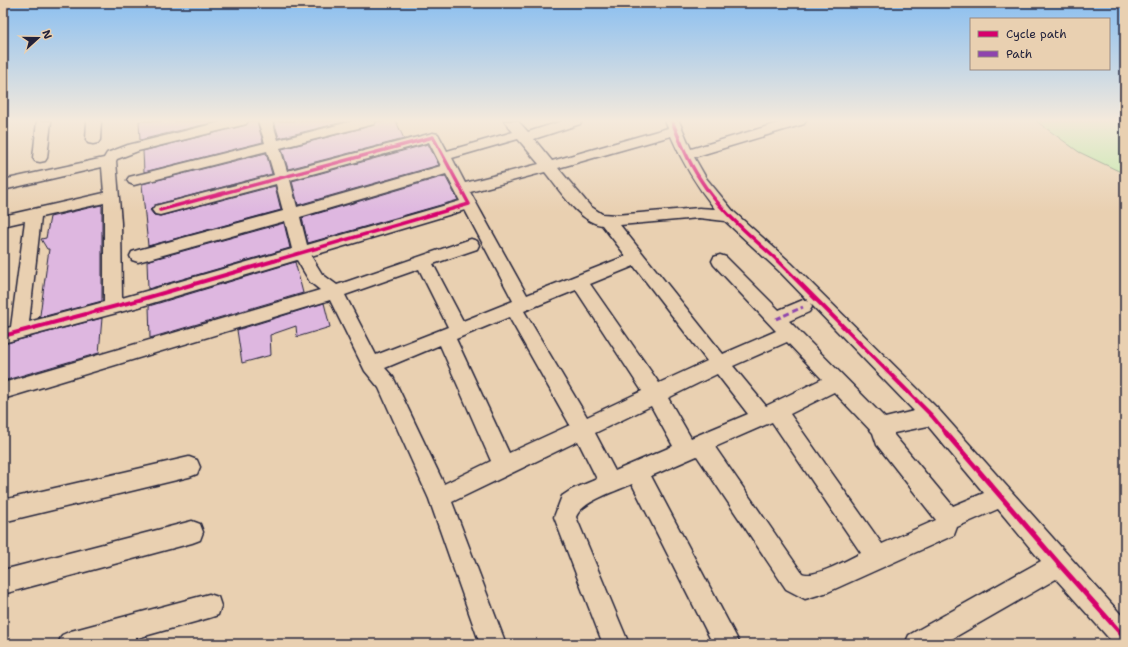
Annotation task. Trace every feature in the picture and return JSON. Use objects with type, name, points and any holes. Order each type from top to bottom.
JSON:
[{"type":"street","points":[[40,158],[41,151]]},
{"type":"street","points":[[113,307],[112,196],[109,161],[112,156],[125,151]]},
{"type":"street","points":[[134,180],[248,151]]},
{"type":"street","points":[[275,151],[301,252],[316,278],[336,292],[372,365],[386,383],[439,497],[493,644]]},
{"type":"street","points":[[160,210],[379,151]]},
{"type":"street","points":[[441,151],[462,189],[518,306],[610,483]]},
{"type":"street","points":[[138,256],[292,214],[479,151]]},
{"type":"street","points":[[536,151],[584,210],[599,219],[616,220],[699,213],[729,216]]},
{"type":"street","points":[[462,189],[548,166],[594,151]]},
{"type":"street","points":[[685,151],[700,180],[729,216],[785,267],[932,416],[1059,564],[1125,638]]},
{"type":"street","points":[[686,154],[696,151]]},
{"type":"street","points":[[3,184],[109,161]]},
{"type":"street","points":[[3,221],[112,196]]},
{"type":"street","points":[[699,213],[716,200]]},
{"type":"street","points":[[34,214],[11,334],[113,307],[469,204]]},
{"type":"street","points":[[607,220],[720,364],[769,414],[878,558]]},
{"type":"street","points":[[3,391],[336,292],[471,245]]},
{"type":"street","points":[[372,365],[637,258]]},
{"type":"street","points":[[423,261],[504,466]]},
{"type":"street","points":[[720,261],[883,429],[884,438],[948,519]]},
{"type":"street","points":[[580,281],[655,394],[794,581],[805,587],[820,584],[946,527],[948,519]]},
{"type":"street","points":[[439,497],[720,364],[782,326],[803,307]]},
{"type":"street","points":[[616,644],[565,517],[570,504],[580,497],[610,483],[769,414],[836,381]]},
{"type":"street","points":[[883,429],[890,425],[932,416]]},
{"type":"street","points":[[3,511],[189,467]]},
{"type":"street","points":[[637,472],[727,644]]},
{"type":"street","points":[[948,519],[1001,497]]},
{"type":"street","points":[[3,582],[192,532]]},
{"type":"street","points":[[918,644],[1059,564]]},
{"type":"street","points":[[71,644],[209,606]]},
{"type":"green space","points":[[1078,151],[1125,151],[1125,174]]},
{"type":"building","points":[[143,151],[227,151],[144,172]]},
{"type":"building","points":[[283,151],[357,151],[288,169]]},
{"type":"building","points":[[402,151],[432,151],[439,165],[298,205],[292,181]]},
{"type":"building","points":[[266,153],[272,174],[155,205],[150,210],[154,215],[160,216],[275,186],[281,210],[148,246],[142,184]]},
{"type":"building","points":[[445,176],[458,200],[308,243],[302,218]]},
{"type":"building","points":[[101,205],[102,301],[38,318],[40,315],[49,249],[47,249],[41,239],[46,238],[50,217]]},
{"type":"building","points":[[284,223],[290,248],[148,289],[147,261]]},
{"type":"building","points":[[295,262],[303,293],[150,338],[149,306]]},
{"type":"building","points":[[324,303],[330,327],[297,337],[296,326],[270,335],[271,355],[242,363],[237,330]]},
{"type":"building","points":[[102,318],[99,353],[3,381],[3,344]]},
{"type":"marked path","points":[[776,319],[803,307]]},
{"type":"cycle path","points":[[160,210],[380,151]]},
{"type":"cycle path","points":[[3,336],[139,300],[469,204],[441,151]]},
{"type":"cycle path","points":[[684,151],[700,180],[729,216],[785,267],[932,416],[1059,564],[1125,638]]}]
